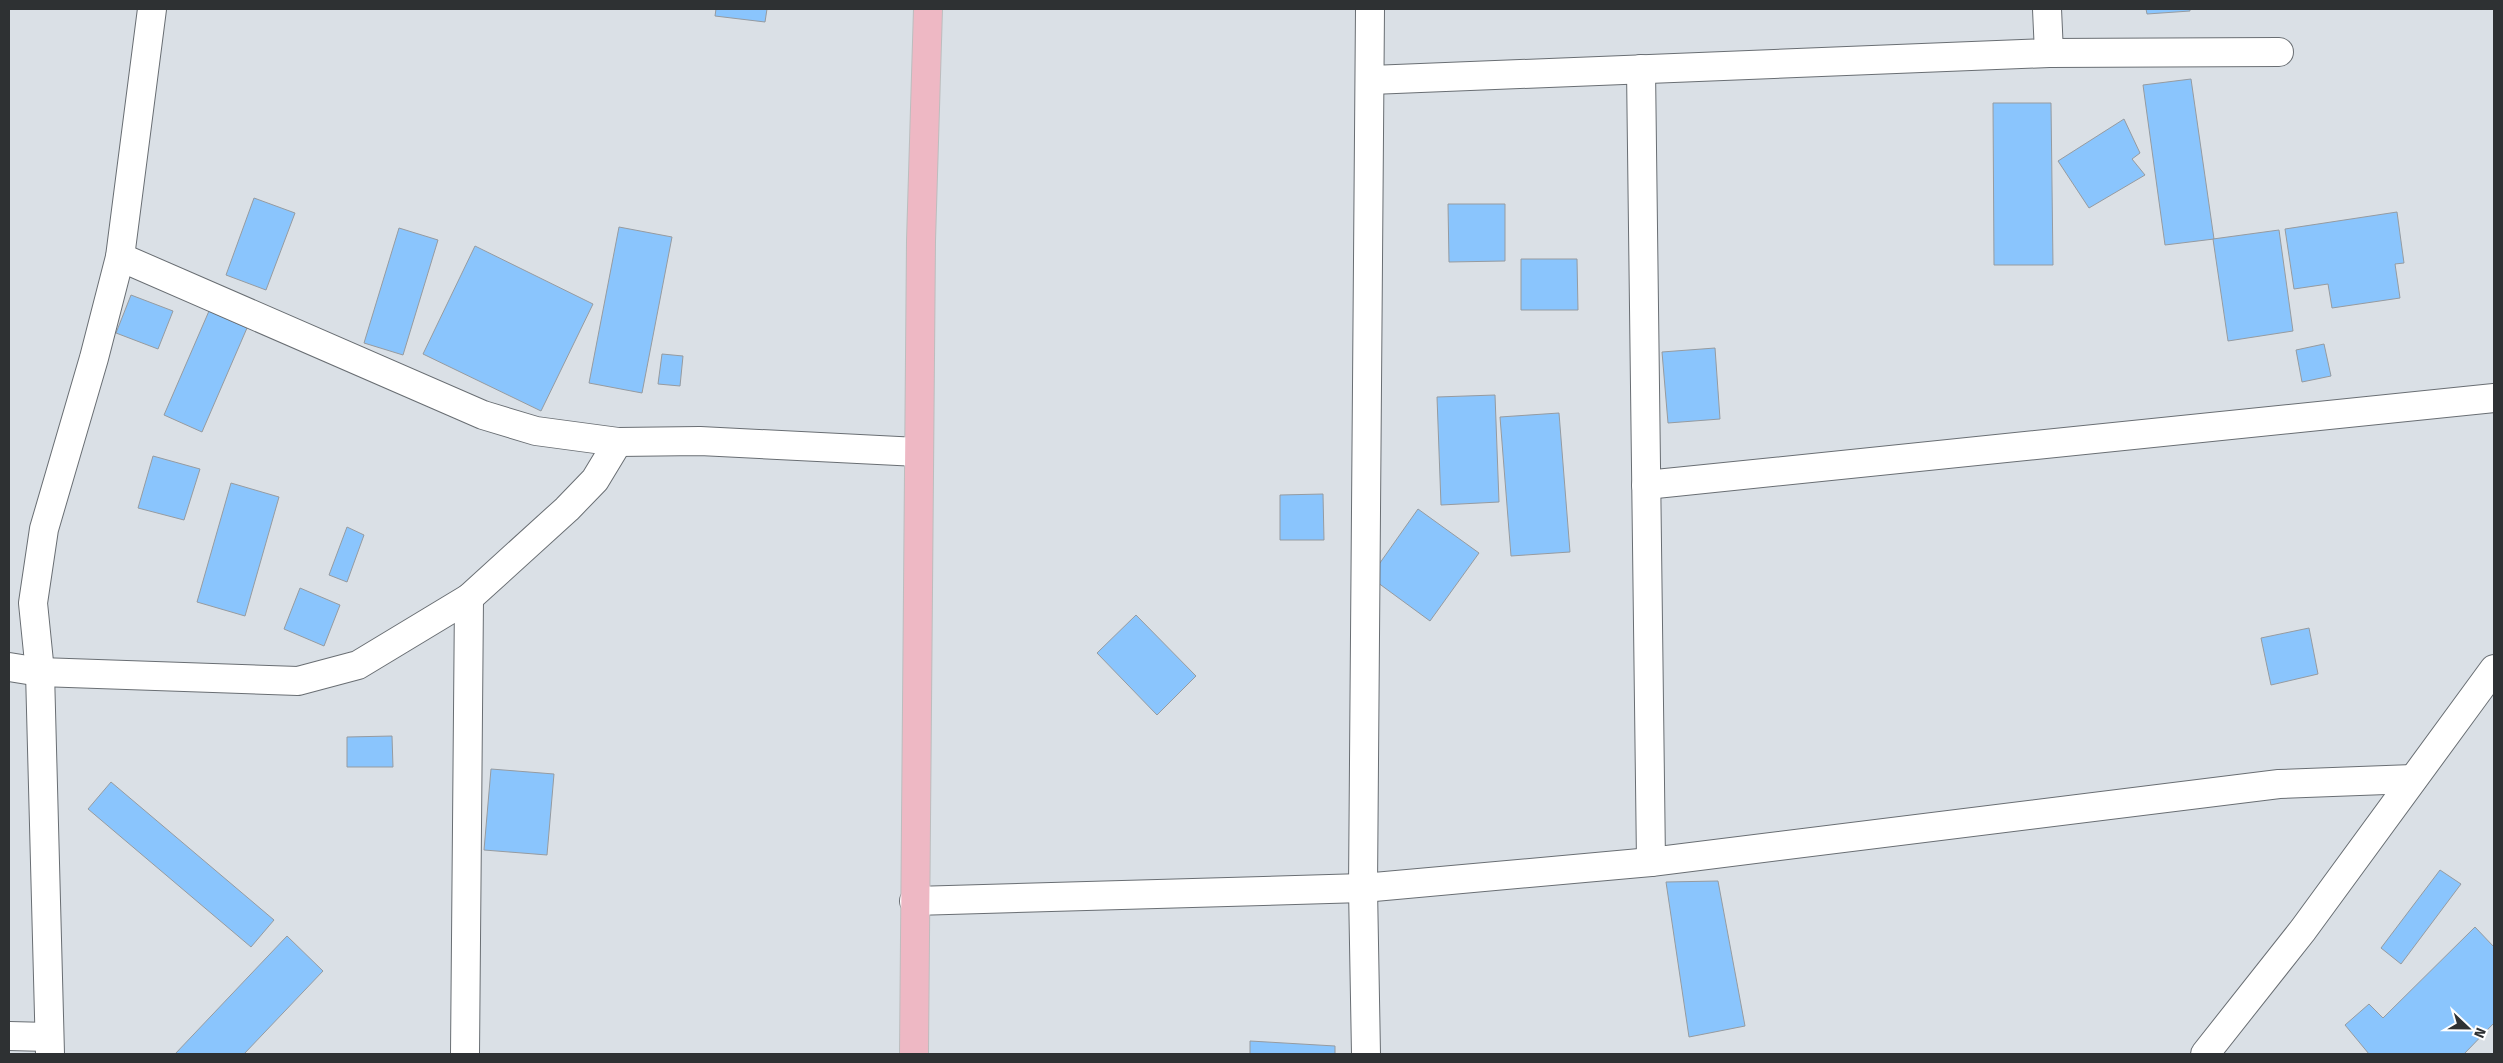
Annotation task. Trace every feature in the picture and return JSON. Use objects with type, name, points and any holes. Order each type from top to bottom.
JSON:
[{"type":"main road","points":[[914,1054],[918,452],[921,241],[928,9]]},
{"type":"street","points":[[9,1036],[50,1046],[40,672],[33,603],[44,530],[94,358],[120,257],[152,9]]},
{"type":"street","points":[[1366,1054],[1363,888],[1371,80],[1370,9]]},
{"type":"street","points":[[2047,9],[2049,53]]},
{"type":"street","points":[[1371,80],[2049,53],[2279,52]]},
{"type":"street","points":[[1641,69],[1651,862]]},
{"type":"street","points":[[120,257],[483,415],[536,431],[618,442],[700,441],[918,452]]},
{"type":"street","points":[[1646,485],[2494,398]]},
{"type":"street","points":[[9,667],[40,672],[298,681],[358,665],[469,598],[567,509],[589,486],[618,442]]},
{"type":"street","points":[[465,1054],[469,598]]},
{"type":"street","points":[[2205,1054],[2303,930],[2494,669]]},
{"type":"street","points":[[914,901],[1363,888],[1651,862],[2280,784],[2413,779]]},
{"type":"building","points":[[716,9],[767,9],[765,22],[715,16]]},
{"type":"building","points":[[2146,9],[2190,9],[2190,11],[2147,14]]},
{"type":"building","points":[[2191,79],[2214,239],[2165,245],[2143,85]]},
{"type":"building","points":[[1993,103],[2051,103],[2053,265],[1994,265]]},
{"type":"building","points":[[2124,119],[2140,153],[2132,159],[2145,175],[2089,208],[2058,161]]},
{"type":"building","points":[[254,198],[295,213],[266,290],[226,275]]},
{"type":"building","points":[[1448,204],[1505,204],[1505,261],[1449,262]]},
{"type":"building","points":[[2397,212],[2404,263],[2395,264],[2400,298],[2332,308],[2328,284],[2294,289],[2285,229]]},
{"type":"building","points":[[619,227],[672,237],[642,393],[589,383]]},
{"type":"building","points":[[399,228],[438,240],[403,355],[364,343]]},
{"type":"building","points":[[2279,230],[2293,331],[2228,341],[2213,239]]},
{"type":"building","points":[[475,246],[593,304],[541,411],[423,354]]},
{"type":"building","points":[[1521,259],[1577,259],[1578,310],[1521,310]]},
{"type":"building","points":[[131,295],[173,311],[158,349],[116,333]]},
{"type":"building","points":[[209,311],[247,328],[202,432],[164,415]]},
{"type":"building","points":[[2324,344],[2331,376],[2302,382],[2296,350]]},
{"type":"building","points":[[1715,348],[1720,419],[1668,423],[1662,352]]},
{"type":"building","points":[[662,354],[683,356],[680,386],[658,384]]},
{"type":"building","points":[[1495,395],[1499,502],[1441,505],[1437,397]]},
{"type":"building","points":[[1559,413],[1570,552],[1511,556],[1500,417]]},
{"type":"building","points":[[153,456],[200,469],[184,520],[138,508]]},
{"type":"building","points":[[231,483],[279,497],[245,616],[197,602]]},
{"type":"building","points":[[1323,494],[1324,540],[1280,540],[1280,495]]},
{"type":"building","points":[[1418,509],[1479,553],[1430,621],[1370,577]]},
{"type":"building","points":[[347,527],[364,535],[347,582],[329,575]]},
{"type":"building","points":[[300,588],[340,605],[324,646],[284,629]]},
{"type":"building","points":[[1136,615],[1196,676],[1157,715],[1097,653]]},
{"type":"building","points":[[2309,628],[2318,674],[2271,685],[2261,638]]},
{"type":"building","points":[[392,736],[393,767],[347,767],[347,737]]},
{"type":"building","points":[[491,769],[554,774],[547,855],[484,850]]},
{"type":"building","points":[[111,782],[274,920],[251,947],[88,809]]},
{"type":"building","points":[[2440,870],[2461,884],[2401,964],[2381,948]]},
{"type":"building","points":[[1718,881],[1745,1026],[1689,1037],[1666,882]]},
{"type":"building","points":[[2475,927],[2494,947],[2494,1023],[2464,1054],[2369,1054],[2345,1025],[2369,1004],[2383,1018]]},
{"type":"building","points":[[287,936],[323,971],[244,1054],[175,1054]]},
{"type":"building","points":[[1250,1041],[1335,1046],[1335,1054],[1250,1054]]}]
